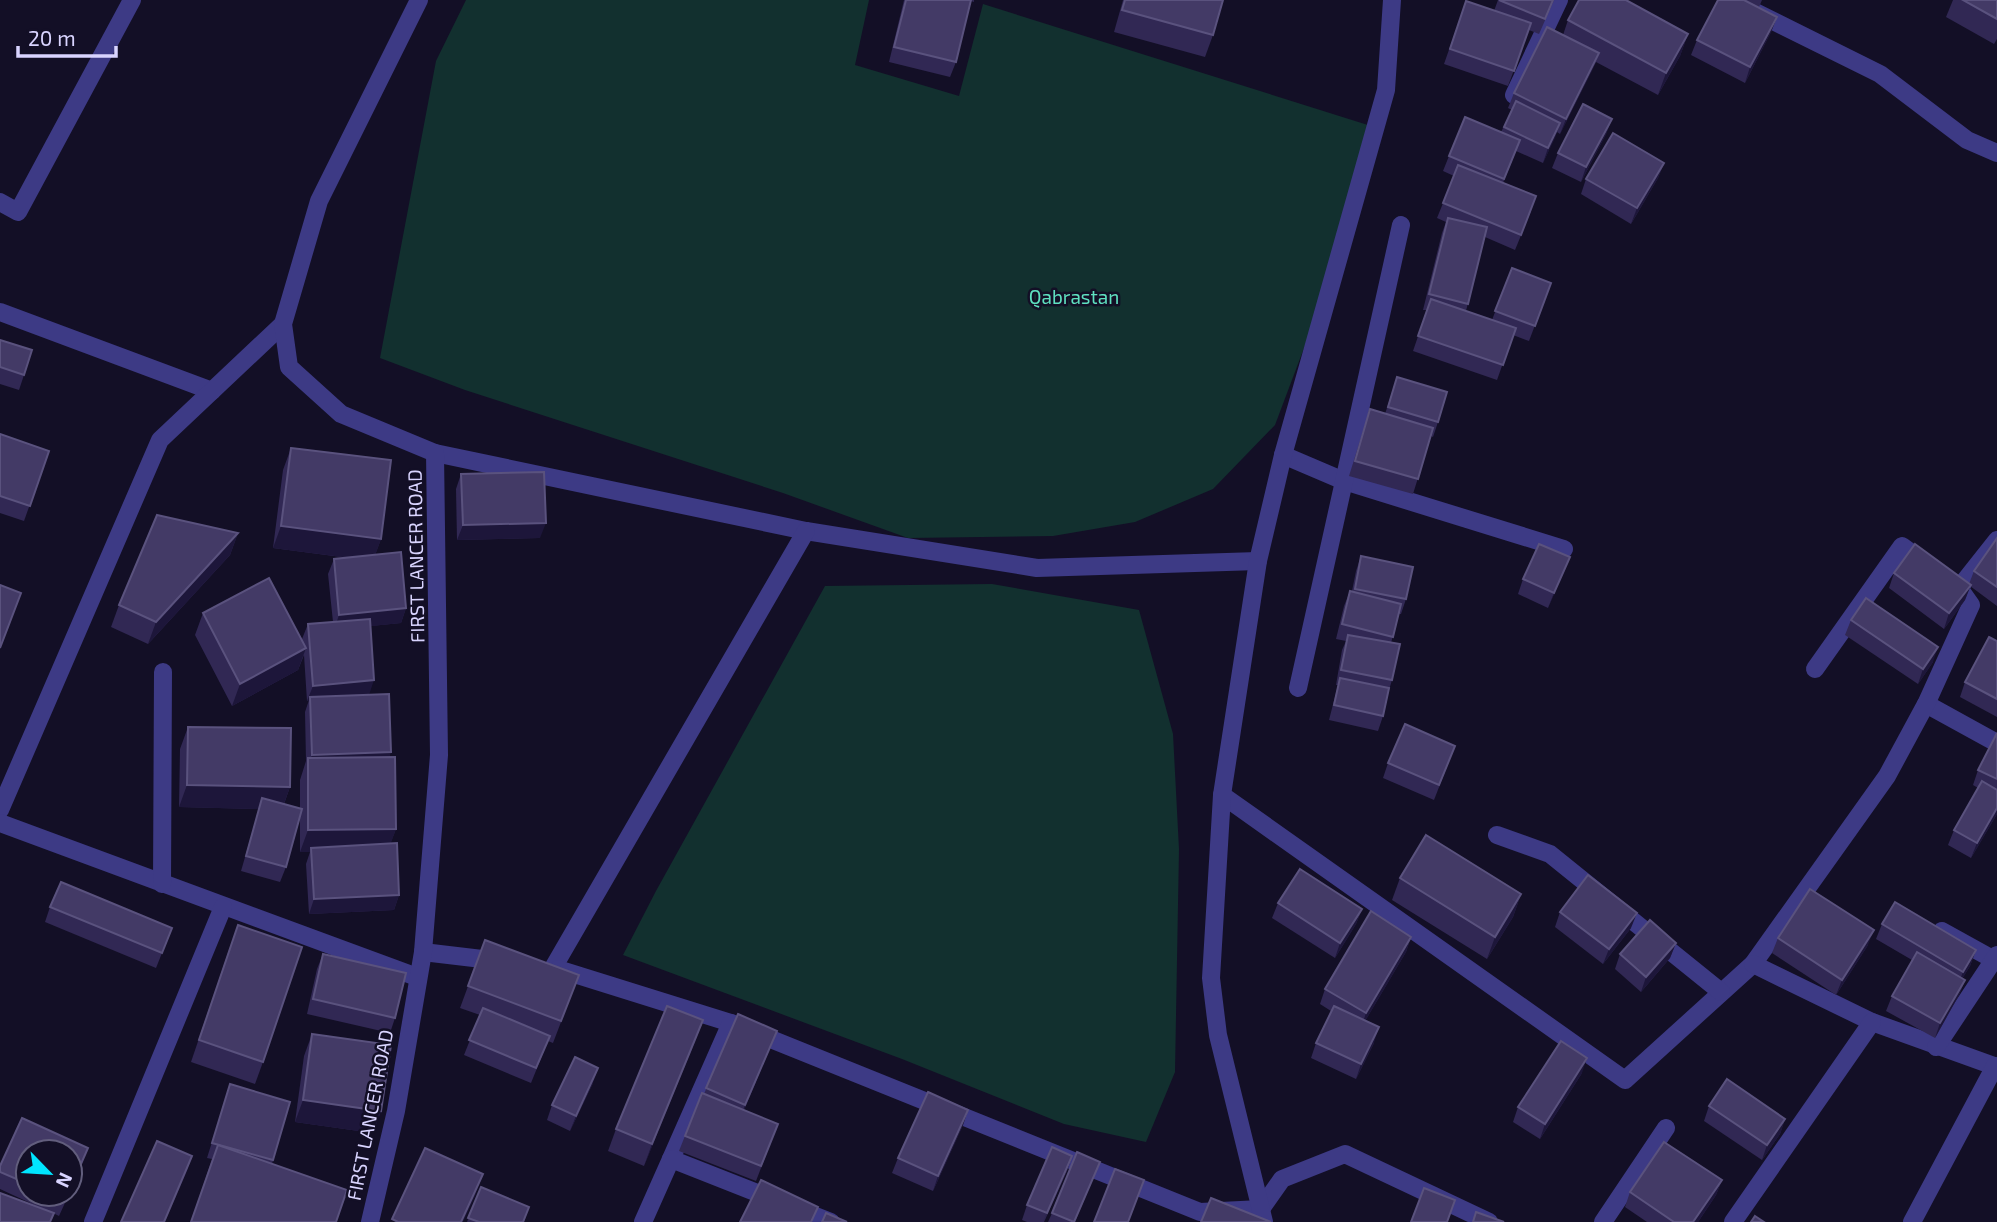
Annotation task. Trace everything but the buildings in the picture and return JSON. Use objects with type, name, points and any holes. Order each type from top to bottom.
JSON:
[{"type":"street","points":[[0,202],[18,212],[132,0]]},
{"type":"street","name":"FIRST LANCER ROAD","points":[[370,1222],[396,1111],[423,952],[439,755],[435,453],[341,414],[289,367],[283,324],[319,201],[419,0]]},
{"type":"street","points":[[1263,1216],[1218,1035],[1211,978],[1222,795],[1258,561],[1283,455],[1386,90],[1392,0]]},
{"type":"street","points":[[1514,94],[1559,0]]},
{"type":"street","points":[[1731,0],[1880,74],[1967,140],[1997,153]]},
{"type":"street","points":[[1298,688],[1401,225]]},
{"type":"street","points":[[0,312],[212,391]]},
{"type":"street","points":[[0,810],[160,440],[283,324]]},
{"type":"street","points":[[435,453],[806,531],[1037,568],[1258,561]]},
{"type":"street","points":[[1283,455],[1344,481],[1564,549]]},
{"type":"street","points":[[806,531],[547,967],[731,1023],[1200,1212],[1263,1216]]},
{"type":"street","points":[[1949,581],[1997,540]]},
{"type":"street","points":[[1222,795],[1625,1080],[1753,964],[1887,776],[1926,704],[1971,605],[1949,581],[1902,546],[1815,669]]},
{"type":"street","points":[[162,884],[163,672]]},
{"type":"street","points":[[1926,704],[1997,743]]},
{"type":"street","points":[[0,822],[417,977]]},
{"type":"street","points":[[1497,835],[1549,854],[1721,992]]},
{"type":"street","points":[[93,1222],[223,907]]},
{"type":"street","points":[[1928,923],[1995,958],[1936,1046]]},
{"type":"street","points":[[423,952],[514,963]]},
{"type":"street","points":[[1753,964],[1872,1022],[1996,1066],[1912,1222]]},
{"type":"street","points":[[1732,1222],[1872,1022]]},
{"type":"street","points":[[643,1222],[731,1023]]},
{"type":"street","points":[[1603,1222],[1666,1128]]},
{"type":"street","points":[[1263,1216],[1283,1180],[1345,1154],[1489,1222]]},
{"type":"street","points":[[671,1159],[821,1220]]},
{"type":"green space","name":"Qabrastan","points":[[466,0],[869,0],[855,65],[959,96],[983,4],[1371,126],[1313,324],[1275,425],[1213,489],[1135,522],[1053,536],[908,538],[783,493],[465,390],[380,358],[436,61]]},
{"type":"green space","points":[[992,584],[1139,610],[1173,734],[1179,849],[1175,1072],[1146,1142],[1064,1124],[902,1059],[623,955],[825,586]]}]
